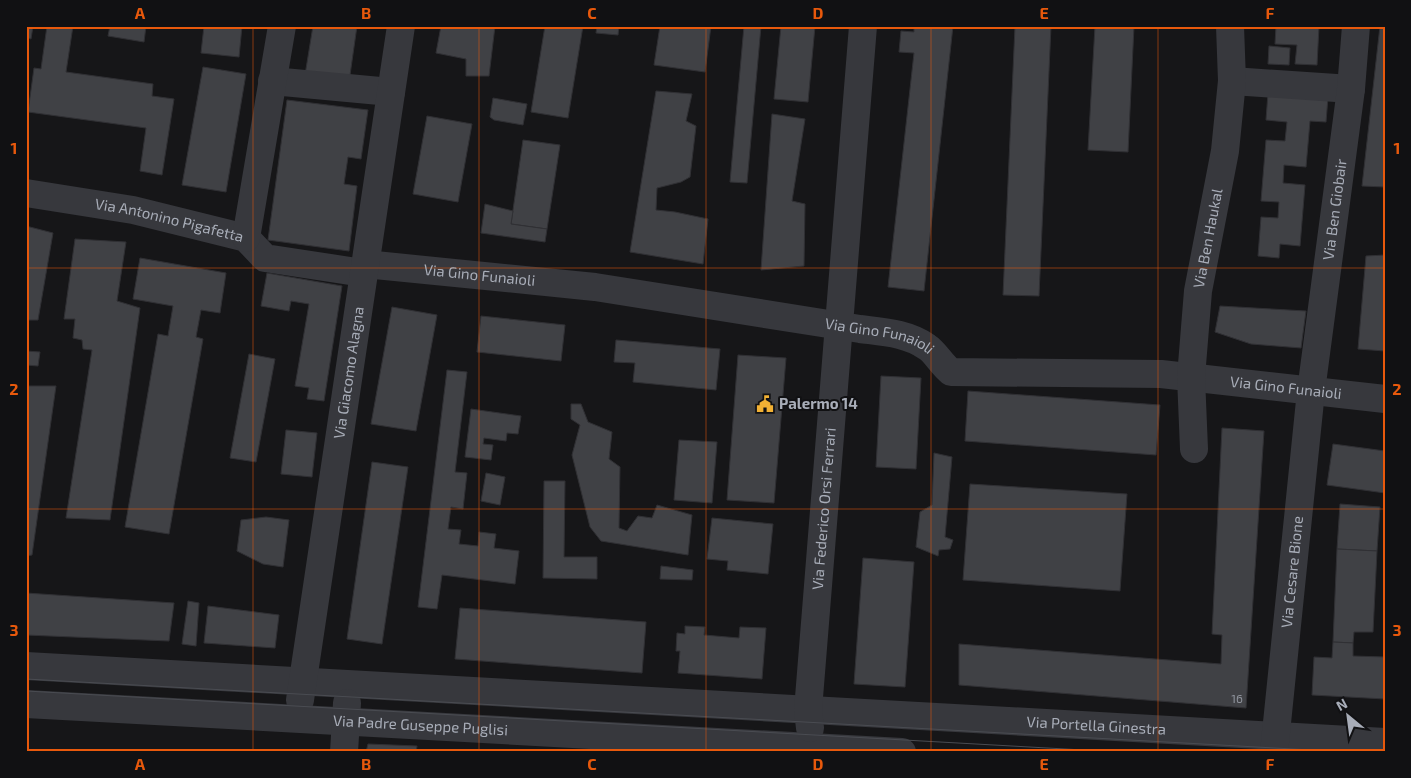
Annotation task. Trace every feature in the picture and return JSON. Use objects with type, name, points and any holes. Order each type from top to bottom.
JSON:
[{"type":"street","points":[[246,238],[282,26]]},
{"type":"street","name":"Via Giacomo Alagna","points":[[298,719],[401,26]]},
{"type":"street","name":"Via Federico Orsi Ferrari","points":[[814,749],[808,710],[838,325],[864,26]]},
{"type":"street","name":"Via Ben Haukal","points":[[1194,449],[1191,377],[1198,291],[1225,152],[1232,81],[1230,26]]},
{"type":"street","name":"Via Ben Giobair","points":[[1311,391],[1351,89],[1356,26]]},
{"type":"street","points":[[272,81],[391,92]]},
{"type":"street","points":[[1232,81],[1351,89]]},
{"type":"street","name":"Via Antonino Pigafetta","points":[[26,193],[133,210],[246,238],[265,258],[364,268]]},
{"type":"street","name":"Via Gino Funaioli","points":[[364,268],[595,287],[898,333],[928,347],[940,364],[951,372],[1161,374],[1385,400]]},
{"type":"street","name":"Via Cesare Bione","points":[[1275,744],[1311,391]]},
{"type":"street","points":[[26,666],[808,710]]},
{"type":"street","points":[[344,752],[349,684]]},
{"type":"street","name":"Via Padre Guseppe Puglisi","points":[[26,704],[814,749]]},
{"type":"street","name":"Via Portella Ginestra","points":[[808,710],[1275,744],[1310,745],[1385,742]]},
{"type":"street","points":[[814,749],[902,752]]},
{"type":"building","points":[[26,26],[33,26],[31,39],[26,37]]},
{"type":"building","points":[[47,26],[73,26],[66,72],[153,84],[152,96],[174,99],[162,175],[140,171],[146,128],[28,112],[34,68],[41,69]]},
{"type":"building","points":[[110,26],[146,26],[144,42],[108,36]]},
{"type":"building","points":[[204,26],[242,26],[239,57],[201,53]]},
{"type":"building","points":[[313,26],[357,26],[349,82],[305,75]]},
{"type":"building","points":[[441,26],[495,26],[489,76],[466,76],[466,59],[436,53]]},
{"type":"building","points":[[545,26],[583,26],[568,118],[531,112]]},
{"type":"building","points":[[597,26],[619,26],[618,35],[596,33]]},
{"type":"building","points":[[660,26],[711,26],[705,72],[654,65]]},
{"type":"building","points":[[744,26],[761,26],[747,183],[730,182]]},
{"type":"building","points":[[781,26],[815,26],[808,102],[774,99]]},
{"type":"building","points":[[914,26],[953,26],[924,291],[888,287],[914,53],[899,52],[901,31],[914,32]]},
{"type":"building","points":[[1015,26],[1051,26],[1039,296],[1003,295]]},
{"type":"building","points":[[1095,26],[1134,26],[1128,152],[1088,150]]},
{"type":"building","points":[[1276,26],[1319,26],[1317,65],[1295,64],[1297,45],[1275,44]]},
{"type":"building","points":[[1380,26],[1385,26],[1385,187],[1362,186]]},
{"type":"building","points":[[1269,46],[1290,48],[1289,65],[1268,64]]},
{"type":"building","points":[[203,67],[246,74],[226,192],[182,185]]},
{"type":"building","points":[[656,91],[692,94],[686,121],[696,126],[690,177],[681,182],[657,188],[656,210],[708,219],[703,264],[630,252]]},
{"type":"building","points":[[1268,93],[1328,97],[1326,122],[1310,121],[1306,167],[1284,165],[1283,183],[1305,185],[1300,246],[1280,244],[1279,258],[1258,256],[1261,217],[1278,218],[1279,202],[1261,201],[1266,140],[1285,141],[1287,122],[1266,120]]},
{"type":"building","points":[[493,98],[527,104],[523,125],[494,120],[490,117]]},
{"type":"building","points":[[287,100],[368,110],[361,159],[348,157],[344,184],[357,186],[349,251],[268,240]]},
{"type":"building","points":[[772,114],[805,119],[792,201],[805,204],[804,266],[761,270]]},
{"type":"building","points":[[427,116],[472,124],[458,202],[413,194]]},
{"type":"building","points":[[523,140],[560,145],[547,229],[511,224]]},
{"type":"building","points":[[485,204],[513,211],[511,224],[547,229],[545,242],[481,233]]},
{"type":"building","points":[[26,226],[53,233],[38,320],[26,320]]},
{"type":"building","points":[[75,239],[126,242],[117,301],[140,308],[110,520],[66,518],[92,350],[83,349],[82,340],[73,338],[75,319],[64,319]]},
{"type":"building","points":[[1385,255],[1385,351],[1358,349],[1366,256]]},
{"type":"building","points":[[140,258],[226,273],[220,313],[201,310],[196,337],[203,339],[169,534],[125,527],[158,334],[168,336],[173,306],[133,299]]},
{"type":"building","points":[[267,273],[342,286],[324,401],[307,399],[309,388],[295,386],[309,304],[291,301],[289,311],[261,306]]},
{"type":"building","points":[[1220,306],[1306,311],[1301,348],[1251,344],[1215,332]]},
{"type":"building","points":[[392,307],[437,315],[416,431],[371,424]]},
{"type":"building","points":[[481,316],[565,325],[561,361],[477,352]]},
{"type":"building","points":[[616,340],[720,349],[716,390],[633,382],[635,363],[614,362]]},
{"type":"building","points":[[26,351],[40,352],[38,366],[26,365]]},
{"type":"building","points":[[249,354],[275,359],[256,462],[230,458]]},
{"type":"building","points":[[738,355],[786,358],[774,503],[727,500]]},
{"type":"building","points":[[447,370],[467,372],[455,472],[467,473],[463,509],[451,507],[448,529],[461,530],[459,544],[478,546],[479,532],[496,534],[494,548],[519,551],[515,584],[442,575],[437,609],[418,607]]},
{"type":"building","points":[[881,376],[921,378],[916,469],[876,467]]},
{"type":"building","points":[[26,386],[56,386],[32,555],[26,556]]},
{"type":"building","points":[[968,391],[1160,405],[1156,455],[965,441]]},
{"type":"building","points":[[571,404],[581,404],[588,422],[612,432],[609,459],[620,467],[619,528],[627,531],[638,516],[652,518],[657,505],[692,515],[688,555],[601,541],[590,527],[572,455],[580,425],[571,419]]},
{"type":"building","points":[[471,409],[521,416],[518,434],[507,433],[506,441],[484,438],[483,444],[493,445],[491,460],[465,457]]},
{"type":"building","points":[[1222,428],[1264,431],[1246,708],[959,685],[959,644],[1221,664],[1222,635],[1212,634]]},
{"type":"building","points":[[286,430],[317,433],[312,477],[281,474]]},
{"type":"building","points":[[679,440],[717,442],[712,503],[674,500]]},
{"type":"building","points":[[1333,444],[1385,451],[1385,493],[1327,485]]},
{"type":"building","points":[[934,453],[952,457],[945,537],[953,540],[950,549],[939,550],[938,556],[916,547],[920,512],[932,505]]},
{"type":"building","points":[[372,462],[408,467],[382,644],[347,639]]},
{"type":"building","points":[[486,473],[505,477],[500,505],[481,501]]},
{"type":"building","points":[[544,481],[565,481],[564,557],[597,557],[597,579],[543,578]]},
{"type":"building","points":[[970,484],[1127,494],[1120,591],[963,580]]},
{"type":"building","points":[[1340,504],[1380,507],[1377,551],[1337,549]]},
{"type":"building","points":[[266,517],[289,520],[283,567],[263,564],[237,551],[241,520]]},
{"type":"building","points":[[712,518],[773,524],[768,574],[727,570],[728,561],[707,559]]},
{"type":"building","points":[[1337,549],[1377,551],[1373,632],[1354,632],[1353,643],[1333,642]]},
{"type":"building","points":[[863,558],[914,562],[905,687],[854,684]]},
{"type":"building","points":[[661,566],[693,570],[692,580],[660,579]]},
{"type":"building","points":[[26,593],[174,603],[169,641],[26,635]]},
{"type":"building","points":[[188,601],[199,603],[196,646],[182,644]]},
{"type":"building","points":[[208,606],[279,615],[275,648],[204,643]]},
{"type":"building","points":[[460,608],[646,622],[642,673],[455,659]]},
{"type":"building","points":[[685,626],[705,627],[704,635],[739,638],[740,627],[766,628],[762,679],[678,673],[680,651],[676,651],[677,633],[685,634]]},
{"type":"building","points":[[1333,642],[1353,643],[1353,656],[1385,657],[1385,699],[1312,695],[1314,657],[1332,658]]},
{"type":"building","points":[[368,744],[417,746],[416,752],[366,752]]},
{"type":"tram line","points":[[26,679],[1347,752]]},
{"type":"tram line","points":[[26,691],[1119,752]]},
{"type":"place","name":"Palermo 14","points":[[765,404]]}]
